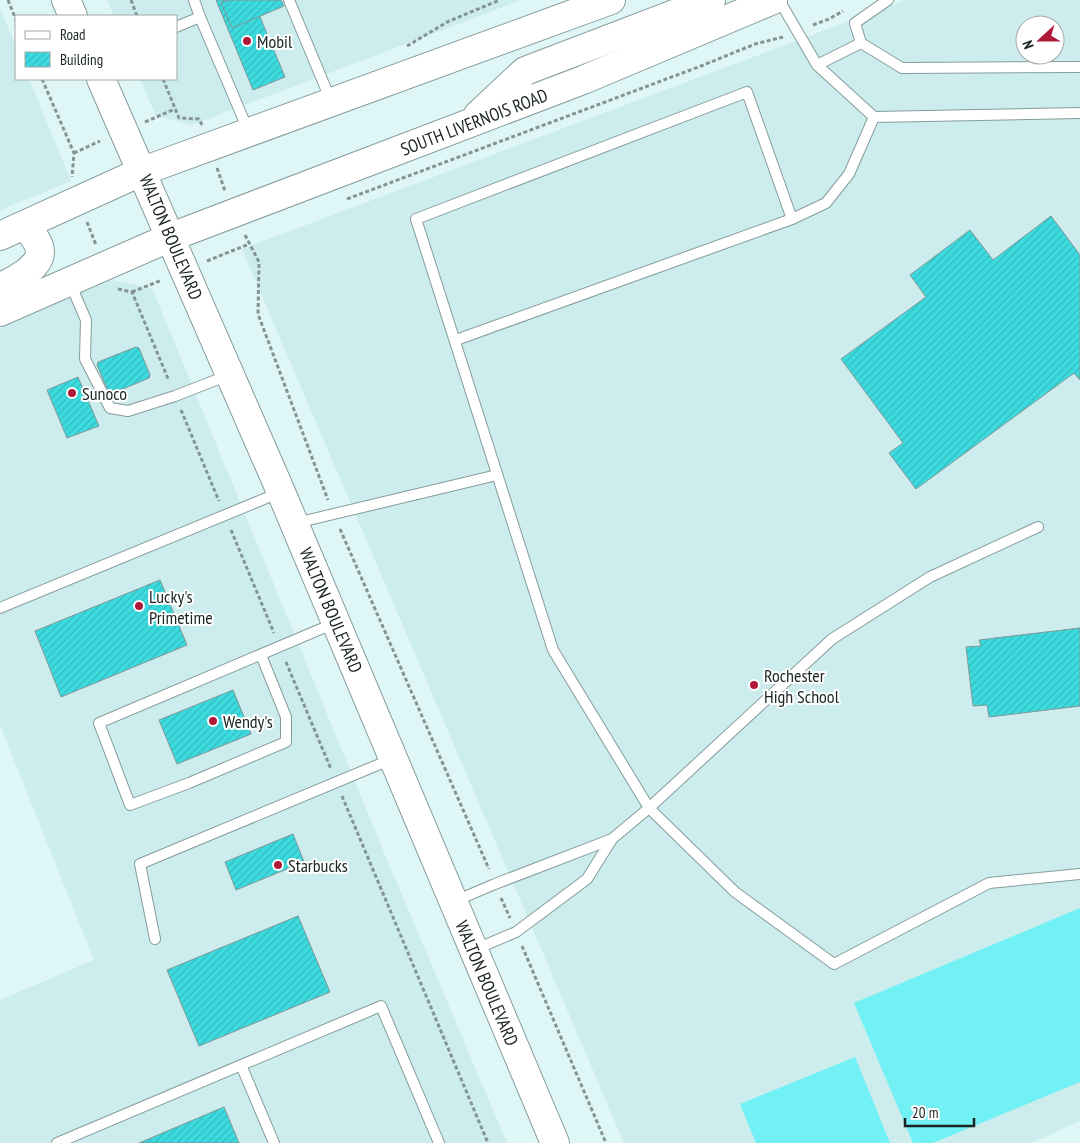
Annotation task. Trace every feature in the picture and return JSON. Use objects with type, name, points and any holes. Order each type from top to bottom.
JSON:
[{"type":"main road","points":[[66,0],[73,15]]},
{"type":"main road","points":[[0,236],[143,172],[610,0]]},
{"type":"main road","points":[[468,125],[525,71],[711,0]]},
{"type":"main road","name":"SOUTH LIVERNOIS ROAD","points":[[0,312],[171,237],[239,224],[468,125],[583,80],[773,0]]},
{"type":"main road","name":"WALTON BOULEVARD","points":[[101,80],[281,492],[555,1143]]},
{"type":"main road","points":[[0,288],[21,277],[37,261],[40,252],[38,246],[25,225]]},
{"type":"lane","points":[[194,0],[249,133]]},
{"type":"lane","points":[[289,0],[332,102]]},
{"type":"lane","points":[[779,0],[817,65],[874,116],[1080,114]]},
{"type":"lane","points":[[888,0],[855,23],[861,43],[902,68],[1080,67]]},
{"type":"lane","points":[[178,26],[200,17]]},
{"type":"lane","points":[[817,65],[861,43]]},
{"type":"lane","points":[[792,219],[748,92],[416,220],[456,340],[552,650],[649,808],[735,892],[834,964],[989,883],[1080,874]]},
{"type":"lane","points":[[456,340],[792,219],[826,203],[849,174],[874,116]]},
{"type":"lane","points":[[70,282],[86,320],[85,359],[110,408],[128,410],[175,396],[230,374]]},
{"type":"lane","points":[[294,523],[497,475]]},
{"type":"lane","points":[[0,608],[281,492]]},
{"type":"lane","points":[[473,950],[516,932],[587,879],[612,839],[649,808],[832,639],[930,577],[1038,527]]},
{"type":"lane","points":[[261,655],[286,717],[286,742],[189,783],[130,805],[98,723],[336,623]]},
{"type":"lane","points":[[155,939],[140,864],[393,759]]},
{"type":"lane","points":[[453,902],[612,839]]},
{"type":"lane","points":[[56,1143],[381,1006],[439,1143]]},
{"type":"lane","points":[[241,1065],[274,1143]]},
{"type":"path","points":[[8,0],[15,18]]},
{"type":"path","points":[[131,0],[137,15]]},
{"type":"path","points":[[346,199],[683,73],[755,44],[776,40]]},
{"type":"path","points":[[42,80],[74,153],[71,181],[113,288],[132,292],[488,1143]]},
{"type":"path","points":[[163,80],[179,118],[199,119],[239,224],[259,262],[258,314],[333,514],[606,1143]]},
{"type":"path","points":[[239,224],[253,231]]},
{"type":"shaded area","points":[[107,0],[521,0],[192,125],[156,116],[140,80],[178,80],[178,15],[114,15]]},
{"type":"shaded area","name":"Rochester High School","points":[[905,0],[1080,0],[1080,1121],[1031,1143],[624,1143],[242,249]]},
{"type":"shaded area","points":[[0,8],[15,45],[15,80],[29,80],[71,181],[0,210]]},
{"type":"shaded area","points":[[111,280],[152,288],[383,850],[507,1143],[0,1143],[0,1000],[94,960],[0,725],[0,328]]},
{"type":"shaded area","points":[[1080,908],[1080,1082],[933,1143],[913,1143],[854,1003]]},
{"type":"shaded area","points":[[855,1057],[890,1143],[756,1143],[740,1104]]},
{"type":"building","points":[[216,0],[253,0],[285,77],[253,90]]},
{"type":"building","points":[[229,0],[281,0],[284,6],[232,28],[221,3]]},
{"type":"building","points":[[1051,216],[1080,255],[1080,380],[1074,373],[916,489],[889,453],[903,443],[841,359],[926,297],[910,275],[970,230],[993,260]]},
{"type":"building","points":[[136,347],[139,348],[150,375],[149,378],[111,394],[109,393],[97,365],[98,362]]},
{"type":"building","points":[[78,377],[99,426],[67,438],[47,390]]},
{"type":"building","points":[[160,580],[187,645],[61,697],[35,631]]},
{"type":"building","points":[[1080,628],[1080,706],[989,717],[987,705],[973,706],[966,647],[981,646],[979,640]]},
{"type":"building","points":[[233,690],[251,734],[177,764],[159,720]]},
{"type":"building","points":[[293,834],[304,862],[236,890],[225,862]]},
{"type":"building","points":[[298,916],[330,992],[199,1046],[167,970]]},
{"type":"building","points":[[224,1107],[239,1143],[139,1143]]},
{"type":"place","name":"Mobil","points":[[247,41]]},
{"type":"place","name":"Sunoco","points":[[72,393]]},
{"type":"place","name":"Lucky's Primetime","points":[[139,606]]},
{"type":"place","name":"Rochester High School","points":[[754,685]]},
{"type":"place","name":"Wendy's","points":[[213,721]]},
{"type":"place","name":"Starbucks","points":[[278,865]]}]
